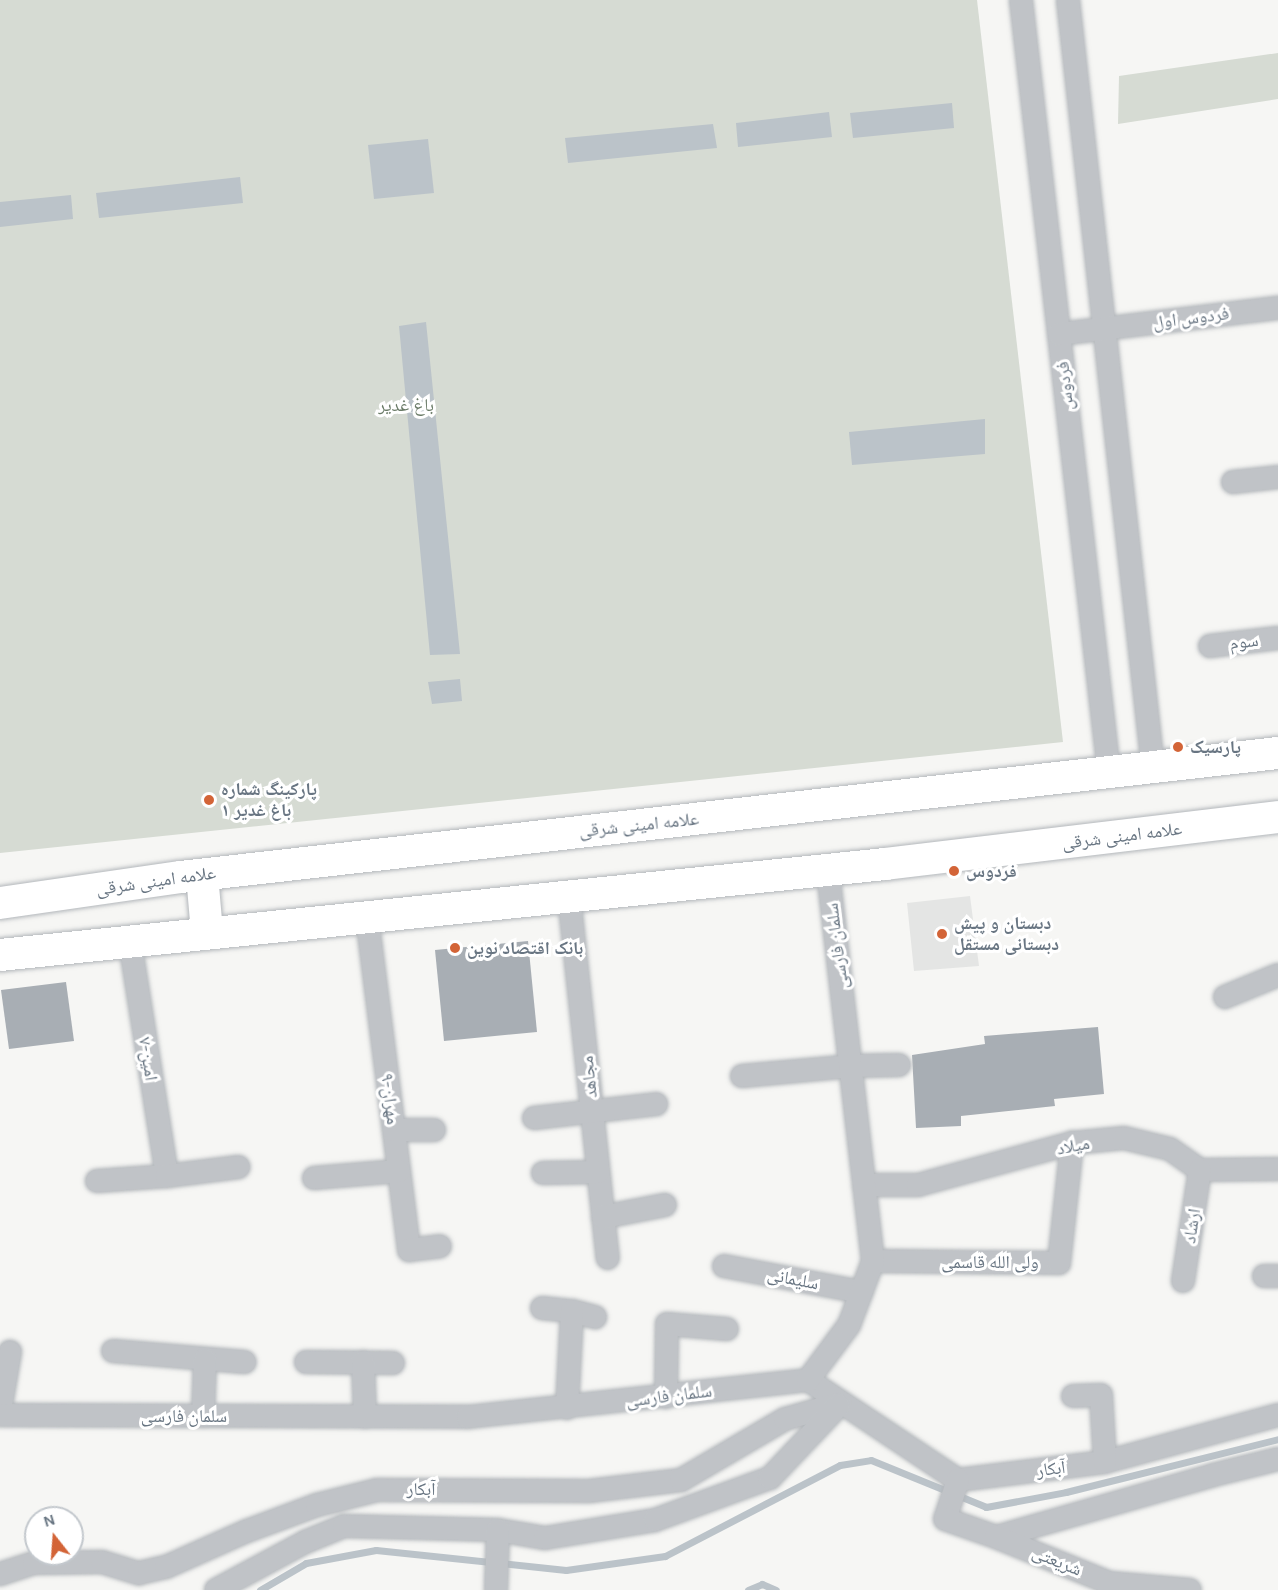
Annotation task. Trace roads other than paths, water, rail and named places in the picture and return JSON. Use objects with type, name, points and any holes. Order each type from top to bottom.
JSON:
[{"type":"main road","name":"علامه امینی شرقی","points":[[0,903],[202,874],[1278,753]]},
{"type":"main road","name":"علامه امینی شرقی","points":[[0,955],[1276,822]]},
{"type":"main road","points":[[202,874],[207,932]]},
{"type":"street","name":"فردوس","points":[[1022,0],[1109,772]]},
{"type":"street","points":[[1068,0],[1153,767]]},
{"type":"street","name":"فردوس اول","points":[[1059,334],[1278,308]]},
{"type":"street","points":[[1233,482],[1278,477]]},
{"type":"street","name":"سوم","points":[[1210,646],[1278,638]]},
{"type":"street","name":"سلمان فارسی","points":[[0,1413],[468,1417],[808,1380],[849,1325],[873,1262],[828,870]]},
{"type":"street","name":"مجاهد","points":[[569,896],[608,1258]]},
{"type":"street","name":"۹-مهران","points":[[367,917],[409,1250],[440,1246]]},
{"type":"street","name":"۷-امین","points":[[130,942],[167,1176]]},
{"type":"street","points":[[1225,997],[1278,975]]},
{"type":"street","points":[[742,1076],[851,1066],[899,1065]]},
{"type":"street","points":[[534,1118],[656,1104]]},
{"type":"street","points":[[394,1130],[434,1130]]},
{"type":"street","name":"میلاد","points":[[864,1185],[918,1185],[1072,1143],[1124,1138],[1170,1149],[1200,1170]]},
{"type":"street","name":"ولی الله قاسمی","points":[[873,1262],[1059,1263],[1072,1143]]},
{"type":"street","points":[[98,1181],[167,1176],[238,1167]]},
{"type":"street","points":[[1200,1170],[1278,1169]]},
{"type":"street","name":"ارشاد","points":[[1183,1281],[1200,1170]]},
{"type":"street","points":[[315,1178],[399,1171]]},
{"type":"street","points":[[543,1173],[598,1172]]},
{"type":"street","points":[[603,1217],[665,1205]]},
{"type":"street","name":"سلیمانی","points":[[724,1266],[862,1292]]},
{"type":"street","points":[[542,1308],[572,1311],[595,1317]]},
{"type":"street","points":[[567,1408],[572,1311]]},
{"type":"street","points":[[666,1397],[667,1324],[728,1329]]},
{"type":"street","points":[[0,1413],[10,1352]]},
{"type":"street","points":[[113,1352],[245,1362]]},
{"type":"street","points":[[202,1416],[205,1360]]},
{"type":"street","points":[[306,1362],[393,1363]]},
{"type":"street","points":[[363,1362],[365,1417]]},
{"type":"street","points":[[808,1380],[958,1480],[945,1519],[996,1536],[1278,1459]]},
{"type":"street","points":[[1073,1396],[1101,1395],[1105,1462]]},
{"type":"street","points":[[216,1590],[261,1568],[305,1542],[344,1526],[498,1530],[545,1538],[655,1520],[770,1478],[841,1403]]},
{"type":"street","name":"آبکار","points":[[0,1574],[34,1563],[102,1562],[139,1573],[166,1567],[247,1531],[318,1505],[376,1490],[589,1491],[681,1480],[785,1419],[841,1403]]},
{"type":"street","name":"آبکار","points":[[958,1480],[1105,1462],[1278,1415]]},
{"type":"street","points":[[496,1590],[498,1530]]},
{"type":"street","name":"شریعتی","points":[[996,1536],[1110,1583],[1190,1590]]},
{"type":"waterway","points":[[260,1590],[306,1563],[376,1550],[566,1570],[665,1556],[840,1465],[871,1460],[986,1507],[1066,1492],[1278,1439]]},
{"type":"waterway","points":[[748,1590],[762,1584],[776,1590]]},
{"type":"place","name":"پارسیک","points":[[1178,747]]},
{"type":"place","name":"پارکینگ شماره ۱ باغ غدیر","points":[[209,800]]},
{"type":"place","name":"فردوس","points":[[954,871]]},
{"type":"place","name":"دبستان و پیش دبستانی مستقل","points":[[942,934]]},
{"type":"place","name":"بانک اقتصاد نوین","points":[[455,948]]},
{"type":"park label","name":"باغ غدیر","points":[[406,405]]}]
